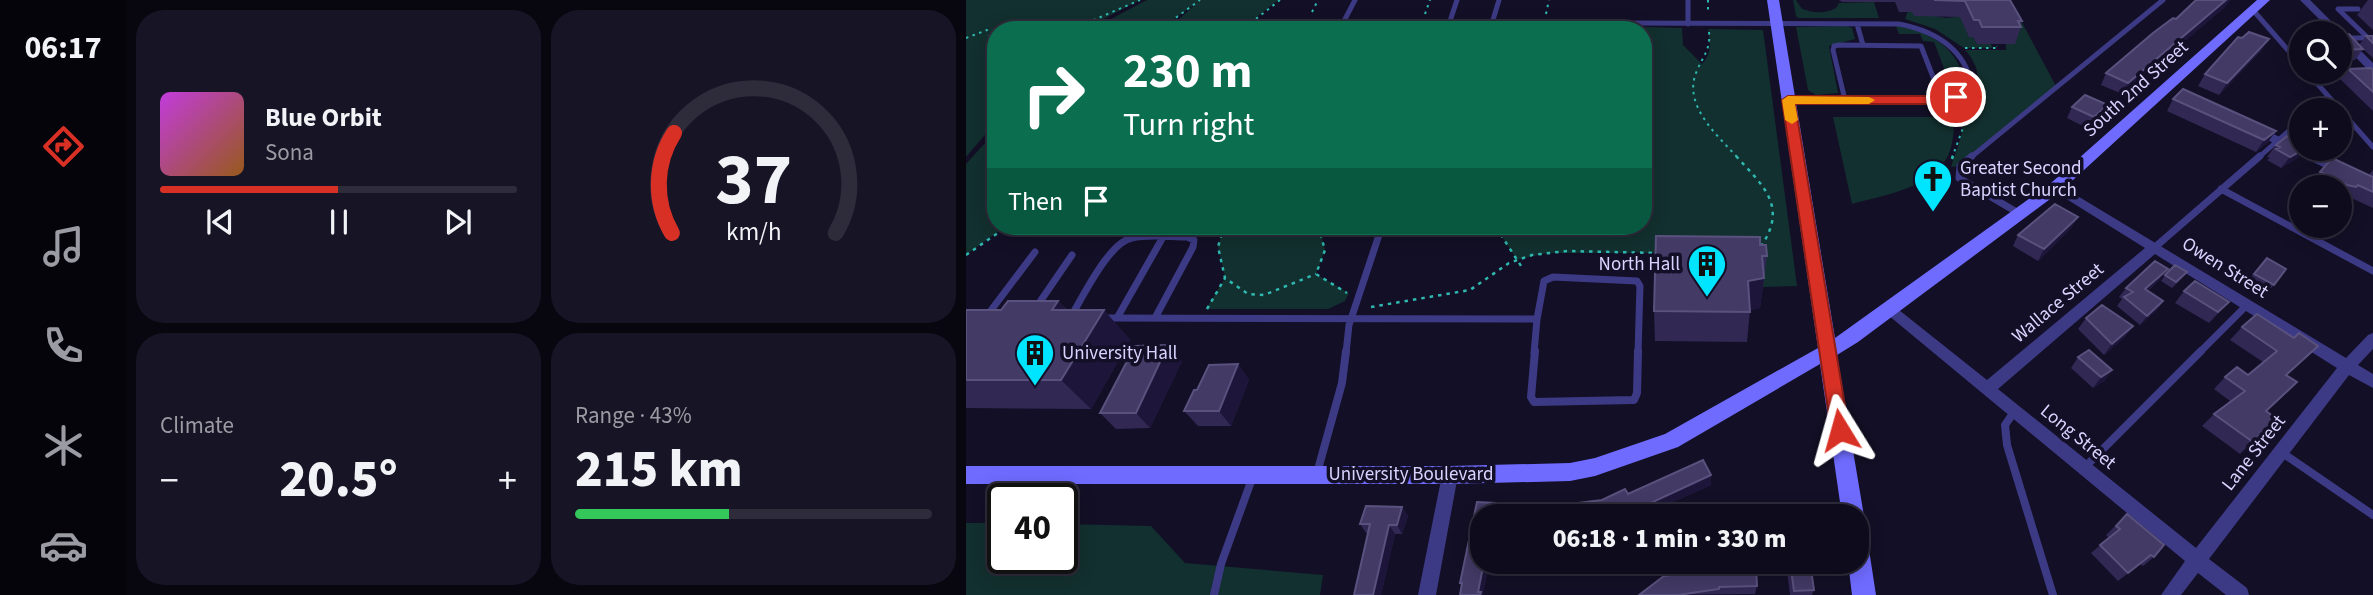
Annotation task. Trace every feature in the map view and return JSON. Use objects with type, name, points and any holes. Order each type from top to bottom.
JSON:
[{"type":"street","points":[[1773,0],[1851,504]]},
{"type":"street","points":[[2305,0],[2325,21]]},
{"type":"street","name":"South 2nd Street","points":[[1828,351],[1889,310],[2056,187],[2174,89],[2258,5]]},
{"type":"street","points":[[2352,48],[2373,69]]},
{"type":"street","points":[[2241,122],[2373,187]]},
{"type":"street","name":"Owen Street","points":[[2056,187],[2373,382]]},
{"type":"street","name":"Wallace Street","points":[[1987,389],[2154,248]]},
{"type":"street","name":"Long Street","points":[[1889,310],[2240,595]]},
{"type":"street","name":"Lane Street","points":[[2170,595],[2347,366],[2373,339]]},
{"type":"street","name":"University Boulevard","points":[[966,475],[1450,475],[1570,472],[1623,460],[1671,441],[1828,351]]},
{"type":"street","points":[[1427,595],[1450,475]]},
{"type":"street","points":[[1861,574],[1864,595]]},
{"type":"lane","points":[[1343,21],[1354,0]]},
{"type":"lane","points":[[1450,21],[1457,0]]},
{"type":"lane","points":[[1493,21],[1499,0]]},
{"type":"lane","points":[[1688,0],[1688,24]]},
{"type":"lane","points":[[2021,215],[1959,178],[1960,166],[2163,0]]},
{"type":"lane","points":[[2258,5],[2289,48]]},
{"type":"lane","points":[[2358,9],[2338,9],[2371,38]]},
{"type":"lane","points":[[1652,24],[1908,25],[1939,38],[1956,50],[1970,72],[1972,85],[1966,93],[1942,100],[1788,100]]},
{"type":"lane","points":[[1857,24],[1863,45]]},
{"type":"lane","points":[[2352,37],[2371,38]]},
{"type":"lane","points":[[1845,100],[1834,46],[1921,46],[1942,100]]},
{"type":"lane","points":[[2318,84],[2373,147]]},
{"type":"lane","points":[[2154,248],[2289,130]]},
{"type":"lane","points":[[2221,189],[2373,271]]},
{"type":"lane","points":[[1317,474],[1342,383],[1351,319],[1379,235]]},
{"type":"lane","points":[[1070,318],[1113,248],[1124,240],[1134,237],[1187,237],[1194,240],[1193,247],[1155,318]]},
{"type":"lane","points":[[1117,318],[1163,237]]},
{"type":"lane","points":[[996,318],[985,318],[1035,252]]},
{"type":"lane","points":[[1039,318],[1028,318],[1072,255]]},
{"type":"lane","points":[[1553,277],[1637,281],[1640,286],[1637,393],[1634,400],[1534,402],[1531,397],[1537,319],[1544,281],[1553,277]]},
{"type":"lane","points":[[2083,469],[2247,305]]},
{"type":"lane","points":[[1060,318],[1082,318]]},
{"type":"lane","points":[[1093,318],[1537,319]]},
{"type":"lane","points":[[2014,412],[2005,425],[2007,444],[2053,595]]},
{"type":"lane","points":[[2281,452],[2373,515]]},
{"type":"lane","points":[[1214,595],[1221,564],[1254,474]]},
{"type":"path","points":[[1091,21],[1140,0]]},
{"type":"path","points":[[1171,21],[1200,0]]},
{"type":"path","points":[[1253,21],[1280,0]]},
{"type":"path","points":[[1314,21],[1311,14],[1318,0]]},
{"type":"path","points":[[1545,19],[1549,0]]},
{"type":"path","points":[[1708,0],[1708,17]]},
{"type":"path","points":[[1708,29],[1711,43],[1707,58],[1697,69],[1693,81],[1699,108],[1705,122],[1769,192],[1773,228],[1760,248]]},
{"type":"path","points":[[966,38],[987,30]]},
{"type":"path","points":[[1961,48],[1998,48],[1997,46]]},
{"type":"path","points":[[1950,99],[1958,106],[1964,125],[1950,165],[1959,178]]},
{"type":"path","points":[[966,255],[995,235]]},
{"type":"path","points":[[1221,235],[1218,247],[1225,278],[1248,294],[1264,295],[1316,274],[1325,250],[1321,235]]},
{"type":"path","points":[[1502,235],[1523,269]]},
{"type":"path","points":[[1351,319],[1368,307],[1400,300],[1460,293],[1479,287],[1497,271],[1517,260],[1547,253],[1666,253]]},
{"type":"path","points":[[1316,274],[1358,299]]},
{"type":"path","points":[[1201,318],[1225,278]]},
{"type":"green space","points":[[966,0],[1140,0],[1099,21],[987,21],[987,132],[966,157]]},
{"type":"green space","points":[[1147,0],[1278,0],[1252,21],[1177,21],[1198,2],[1172,21],[1107,21]]},
{"type":"green space","points":[[1793,0],[1796,0],[1802,9],[1819,12],[1836,8],[1839,3],[1874,2],[1879,18],[1798,18]]},
{"type":"green space","points":[[2004,0],[2010,0],[2057,88],[1960,166],[1951,167],[1963,126],[1959,110],[1954,103],[1971,95],[1978,82],[1975,66],[1965,50],[2006,50]]},
{"type":"green space","points":[[1908,11],[1946,18],[1963,16],[1969,37],[1973,37],[1977,44],[1991,44],[1993,48],[1964,48],[1935,29],[1905,19]]},
{"type":"green space","points":[[1896,26],[1921,32],[1949,51],[1962,73],[1963,81],[1955,92],[1945,95],[1942,90],[1952,89],[1934,42],[1923,41],[1920,34],[1899,34]]},
{"type":"green space","points":[[1652,27],[1682,28],[1683,45],[1702,64],[1709,52],[1708,29],[1763,30],[1797,286],[1763,287],[1748,253],[1547,253],[1517,260],[1501,235],[1652,235]]},
{"type":"green space","points":[[1796,27],[1852,28],[1855,39],[1829,46],[1838,93],[1816,95],[1808,90]]},
{"type":"green space","points":[[1833,117],[1951,117],[1954,129],[1952,143],[1947,158],[1938,170],[1926,179],[1897,192],[1852,204]]},
{"type":"green space","points":[[987,141],[987,235],[994,235],[966,255],[966,164]]},
{"type":"green space","points":[[1221,235],[1321,235],[1325,250],[1316,274],[1349,293],[1345,301],[1328,309],[1206,309],[1225,278],[1218,247]]},
{"type":"green space","points":[[966,523],[987,523],[987,574],[1078,574],[1078,524],[1151,526],[1185,563],[1323,575],[1320,595],[966,595]]},
{"type":"building","points":[[1934,0],[2010,0],[2022,21],[2018,21],[2021,27],[1982,27],[1979,20],[1974,20],[1965,1]]},
{"type":"building","points":[[2196,0],[2226,0],[2128,83],[2106,73],[2153,33],[2173,18],[2176,19]]},
{"type":"building","points":[[2249,32],[2269,39],[2227,83],[2205,74],[2238,37],[2242,38]]},
{"type":"building","points":[[2352,37],[2363,49],[2352,50]]},
{"type":"building","points":[[2352,69],[2373,70],[2373,92],[2352,73]]},
{"type":"building","points":[[2183,89],[2276,131],[2264,140],[2173,99]]},
{"type":"building","points":[[2085,95],[2108,105],[2094,117],[2072,107]]},
{"type":"building","points":[[2289,137],[2289,156],[2276,149],[2280,147],[2276,145]]},
{"type":"building","points":[[2329,161],[2338,161],[2373,177],[2373,192],[2358,185],[2352,186],[2352,175],[2326,175],[2320,172]]},
{"type":"building","points":[[2055,204],[2078,217],[2044,249],[2018,235]]},
{"type":"building","points":[[1656,236],[1760,237],[1760,245],[1766,245],[1767,256],[1762,256],[1764,278],[1748,281],[1750,312],[1654,311]]},
{"type":"building","points":[[2267,258],[2286,269],[2274,285],[2254,274]]},
{"type":"building","points":[[2155,261],[2168,269],[2145,289],[2163,301],[2147,316],[2124,297],[2133,292],[2126,288]]},
{"type":"building","points":[[2175,265],[2187,272],[2176,282],[2165,275]]},
{"type":"building","points":[[2195,281],[2229,302],[2218,312],[2184,291]]},
{"type":"building","points":[[1008,301],[1058,301],[1052,310],[1104,310],[1061,380],[966,380],[966,310],[1001,310]]},
{"type":"building","points":[[2102,305],[2133,326],[2112,344],[2086,318]]},
{"type":"building","points":[[2257,314],[2294,338],[2299,333],[2318,346],[2286,375],[2297,382],[2266,411],[2277,419],[2253,442],[2214,414],[2245,391],[2225,377],[2237,367],[2248,375],[2277,351],[2242,327]]},
{"type":"building","points":[[1168,345],[1136,413],[1100,413],[1135,346]]},
{"type":"building","points":[[2089,350],[2112,370],[2101,377],[2078,357]]},
{"type":"building","points":[[1238,364],[1219,411],[1184,411],[1209,365]]},
{"type":"building","points":[[1703,460],[1711,475],[1649,504],[1570,504],[1602,500],[1625,489],[1628,494]]},
{"type":"building","points":[[1366,506],[1402,507],[1397,525],[1389,525],[1373,595],[1354,595],[1370,524],[1360,524]]},
{"type":"building","points":[[2127,514],[2164,545],[2154,557],[2151,555],[2128,573],[2100,545],[2120,529],[2116,526]]},
{"type":"building","points":[[1470,535],[1470,574],[1482,574],[1478,592],[1481,592],[1480,595],[1460,595]]},
{"type":"building","points":[[1756,574],[1757,586],[1719,587],[1678,595],[1639,595],[1664,576]]},
{"type":"building","points":[[1792,574],[1812,574],[1814,590],[1794,591]]},
{"type":"slow traffic","points":[[1792,120],[1788,100],[1869,100]]},
{"type":"place","name":"Greater Second Baptist Church","points":[[1933,213]]},
{"type":"place","name":"North Hall","points":[[1707,298]]},
{"type":"place","name":"University Hall","points":[[1035,387]]},
{"type":"route","points":[[1840,430],[1788,100],[1942,100],[1956,97]]}]
